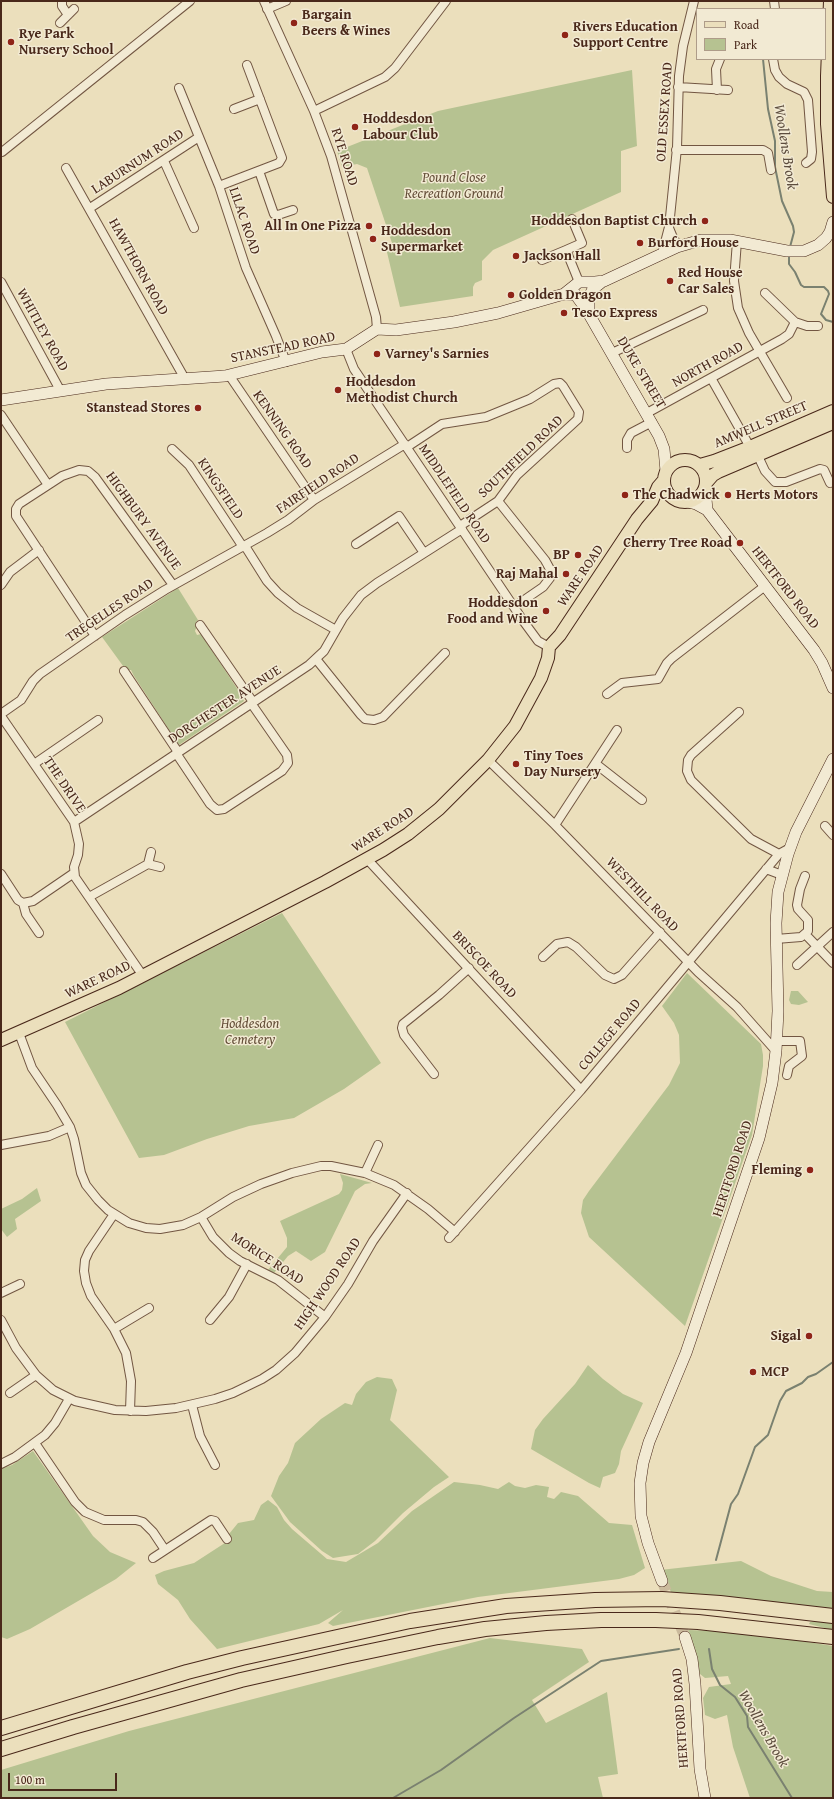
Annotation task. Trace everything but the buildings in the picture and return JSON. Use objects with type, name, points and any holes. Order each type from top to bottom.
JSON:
[{"type":"highway","points":[[1,1728],[187,1672],[242,1658],[410,1621],[506,1606],[587,1600],[662,1599],[720,1602],[833,1616]]},
{"type":"highway","points":[[1,1749],[72,1726],[241,1680],[438,1637],[485,1630],[546,1623],[656,1620],[698,1622],[833,1637]]},
{"type":"main road","points":[[830,1],[826,76],[826,124],[833,197]]},
{"type":"main road","points":[[590,316],[588,304],[590,293],[604,281],[681,246],[707,239],[737,241],[799,252],[811,249],[822,242],[830,232],[833,222]]},
{"type":"main road","points":[[377,329],[396,330],[468,320],[498,313],[595,282],[604,281]]},
{"type":"main road","name":"DUKE STREET","points":[[572,289],[590,316],[650,418],[664,449],[665,476]]},
{"type":"main road","name":"STANSTEAD ROAD","points":[[1,400],[60,390],[117,383],[229,375],[322,352],[346,350],[377,329]]},
{"type":"main road","name":"AMWELL STREET","points":[[706,485],[712,475],[754,451],[833,411]]},
{"type":"main road","name":"AMWELL STREET","points":[[700,465],[754,451],[833,424]]},
{"type":"main road","points":[[673,498],[665,488],[665,476],[674,462],[683,459],[694,461],[700,465],[705,473],[706,485],[698,498],[688,502]]},
{"type":"main road","name":"WARE ROAD","points":[[1,1040],[143,976],[367,859],[404,836],[434,813],[488,760],[515,726],[532,696],[547,662],[549,652],[548,647],[560,635],[637,519],[652,501],[665,476]]},
{"type":"main road","name":"HERTFORD ROAD","points":[[706,485],[708,510],[814,650],[826,670],[833,688]]},
{"type":"main road","points":[[652,501],[673,498],[696,504],[708,510]]},
{"type":"main road","name":"HERTFORD ROAD","points":[[662,1581],[648,1543],[641,1516],[640,1483],[644,1458],[649,1442],[686,1353],[749,1171],[765,1117],[772,1083],[776,1046],[778,1011],[776,909],[782,875],[790,848],[804,815],[833,759]]},
{"type":"main road","name":"HERTFORD ROAD","points":[[685,1637],[692,1659],[700,1769],[705,1798]]},
{"type":"street","points":[[60,23],[71,12],[62,6],[62,1]]},
{"type":"street","points":[[2,152],[190,1]]},
{"type":"street","points":[[265,5],[286,1]]},
{"type":"street","points":[[314,111],[375,83],[390,73],[446,1]]},
{"type":"street","name":"OLD ESSEX ROAD","points":[[662,254],[669,227],[676,150],[678,87],[683,46],[694,1]]},
{"type":"street","name":"RYE ROAD","points":[[265,5],[314,111],[333,163],[376,318],[377,329]]},
{"type":"street","points":[[717,90],[716,69],[720,60]]},
{"type":"street","points":[[773,60],[775,70],[779,77],[787,84],[804,92],[808,100],[812,155],[806,164]]},
{"type":"street","points":[[219,186],[279,163],[282,158],[247,65]]},
{"type":"street","points":[[678,87],[728,90]]},
{"type":"street","name":"LILAC ROAD","points":[[179,88],[219,186],[246,268],[286,362]]},
{"type":"street","points":[[234,109],[260,99]]},
{"type":"street","name":"LABURNUM ROAD","points":[[90,208],[199,137]]},
{"type":"street","points":[[676,150],[763,150],[768,154],[771,170]]},
{"type":"street","points":[[164,161],[194,228]]},
{"type":"street","name":"HAWTHORN ROAD","points":[[66,168],[90,208],[185,379]]},
{"type":"street","points":[[259,171],[274,214],[278,215],[293,210]]},
{"type":"street","points":[[542,260],[582,243],[572,218]]},
{"type":"street","points":[[669,227],[672,237],[681,246]]},
{"type":"street","points":[[737,241],[734,275],[736,302],[744,323],[759,351],[788,398]]},
{"type":"street","points":[[566,250],[572,289]]},
{"type":"street","name":"WHITLEY ROAD","points":[[1,282],[60,390]]},
{"type":"street","points":[[765,293],[795,322],[807,326],[818,326]]},
{"type":"street","points":[[612,353],[703,310]]},
{"type":"street","name":"NORTH ROAD","points":[[627,448],[627,440],[631,433],[650,418],[711,378],[786,337],[795,322]]},
{"type":"street","name":"MIDDLEFIELD ROAD","points":[[346,350],[354,369],[514,607],[538,641],[548,647]]},
{"type":"street","name":"KENNING ROAD","points":[[229,375],[314,500]]},
{"type":"street","points":[[711,378],[765,472],[775,482],[786,482],[822,469],[830,483]]},
{"type":"street","name":"SOUTHFIELD ROAD","points":[[424,553],[498,501],[517,475],[578,419],[580,412],[563,386],[560,383],[554,384]]},
{"type":"street","name":"FAIRFIELD ROAD","points":[[244,547],[288,520],[314,500],[442,424],[477,420],[492,415],[530,399],[554,384]]},
{"type":"street","points":[[1,415],[48,485]]},
{"type":"street","name":"KINGSFIELD","points":[[172,449],[189,465],[267,581],[278,593],[296,608],[336,630]]},
{"type":"street","name":"HIGHBURY AVENUE","points":[[39,550],[16,516],[16,509],[19,504],[66,473],[74,470],[83,470],[92,474],[105,489],[173,585]]},
{"type":"street","points":[[498,501],[545,560],[551,571],[550,578],[543,586],[514,607]]},
{"type":"street","points":[[356,544],[399,516],[424,553]]},
{"type":"street","name":"TREGELLES ROAD","points":[[1,715],[24,697],[33,681],[40,674],[173,585],[244,547]]},
{"type":"street","points":[[1,585],[7,575],[15,567],[39,550],[95,636]]},
{"type":"street","name":"DORCHESTER AVENUE","points":[[74,822],[316,659],[327,647],[352,606],[368,590],[424,553]]},
{"type":"street","points":[[607,694],[622,683],[658,679],[667,663],[672,658],[765,586]]},
{"type":"street","points":[[124,671],[210,804],[216,810],[224,809],[269,780],[286,767],[288,758],[200,625]]},
{"type":"street","points":[[316,659],[361,715],[368,720],[374,720],[383,717],[445,653]]},
{"type":"street","points":[[739,712],[691,754],[688,760],[687,771],[691,780],[751,839],[779,854]]},
{"type":"street","name":"THE DRIVE","points":[[1,715],[74,822],[80,844],[74,873]]},
{"type":"street","points":[[34,764],[98,720]]},
{"type":"street","points":[[555,825],[617,730]]},
{"type":"street","name":"WESTHILL ROAD","points":[[488,760],[555,825],[688,962],[776,1046]]},
{"type":"street","points":[[596,764],[642,800]]},
{"type":"street","points":[[825,826],[833,835]]},
{"type":"street","name":"COLLEGE ROAD","points":[[407,1193],[452,1235],[581,1090],[779,854],[790,848]]},
{"type":"street","points":[[148,864],[151,852]]},
{"type":"street","name":"BRISCOE ROAD","points":[[367,859],[581,1090]]},
{"type":"street","points":[[89,897],[148,864],[160,867]]},
{"type":"street","points":[[766,869],[782,875]]},
{"type":"street","points":[[1,874],[18,900],[23,903],[33,900],[74,873],[143,976]]},
{"type":"street","points":[[776,939],[795,938],[805,934],[808,930],[808,920],[798,909],[797,905],[800,888],[805,876]]},
{"type":"street","points":[[23,903],[24,911],[39,933]]},
{"type":"street","points":[[544,958],[557,944],[568,942],[576,947],[605,976],[614,979],[622,975],[660,932]]},
{"type":"street","points":[[797,965],[833,932]]},
{"type":"street","points":[[805,934],[833,963]]},
{"type":"street","points":[[434,1074],[404,1035],[402,1028],[403,1024],[469,968]]},
{"type":"street","points":[[19,1032],[32,1068],[60,1108],[70,1127],[83,1179],[98,1200],[114,1214],[135,1225],[160,1229],[183,1225],[200,1217],[246,1190],[292,1173],[321,1166],[331,1166],[365,1173],[385,1181],[407,1193]]},
{"type":"street","points":[[776,1046],[800,1042],[802,1056],[789,1066],[787,1075]]},
{"type":"street","points":[[1,1145],[49,1136],[70,1127]]},
{"type":"street","points":[[365,1173],[378,1145]]},
{"type":"street","name":"HIGH WOOD ROAD","points":[[1,1320],[16,1348],[36,1375],[53,1390],[70,1399],[88,1405],[130,1411],[161,1410],[192,1406],[233,1393],[269,1375],[295,1353],[325,1317],[373,1241],[407,1193]]},
{"type":"street","points":[[114,1214],[88,1251],[84,1271],[86,1283],[91,1296],[114,1329],[128,1359],[131,1381],[130,1411]]},
{"type":"street","name":"MORICE ROAD","points":[[200,1217],[220,1246],[247,1264],[278,1280],[325,1317]]},
{"type":"street","points":[[210,1320],[229,1297],[247,1264]]},
{"type":"street","points":[[1,1293],[20,1284]]},
{"type":"street","points":[[114,1329],[149,1308]]},
{"type":"street","points":[[10,1393],[36,1375]]},
{"type":"street","points":[[1,1464],[15,1457],[52,1427],[70,1399]]},
{"type":"street","points":[[192,1406],[200,1436],[215,1465]]},
{"type":"street","points":[[34,1443],[75,1502],[85,1512],[104,1520],[136,1520],[143,1522],[153,1532],[165,1550]]},
{"type":"street","points":[[154,1558],[211,1520],[215,1521],[227,1539]]},
{"type":"green space","name":"Pound Close Recreation Ground","points":[[632,70],[637,146],[621,151],[621,192],[493,250],[482,261],[482,280],[475,283],[473,287],[473,296],[400,307],[386,248],[392,243],[367,168],[357,164],[342,167],[337,151],[438,111]]},
{"type":"green space","points":[[178,588],[198,620],[196,622],[197,626],[195,631],[197,635],[201,634],[244,701],[179,745],[131,670],[126,670],[102,637]]},
{"type":"green space","name":"Hoddesdon Cemetery","points":[[282,913],[381,1063],[344,1089],[294,1118],[249,1126],[207,1139],[164,1155],[139,1158],[65,1022]]},
{"type":"green space","points":[[687,973],[761,1044],[763,1066],[752,1135],[685,1326],[589,1237],[581,1213],[583,1200],[669,1085],[680,1063],[679,1035],[674,1023],[662,1006]]},
{"type":"green space","points":[[791,991],[798,991],[808,1002],[799,1005],[791,1004],[789,1000]]},
{"type":"green space","points":[[340,1174],[372,1183],[365,1184],[355,1191],[325,1252],[311,1261],[296,1251],[288,1256],[274,1273],[268,1270],[287,1247],[287,1238],[280,1221],[339,1194],[342,1190],[343,1183]]},
{"type":"green space","points":[[37,1188],[41,1201],[15,1219],[17,1229],[7,1237],[1,1229],[1,1209],[22,1199]]},
{"type":"green space","points":[[588,1365],[603,1379],[623,1394],[643,1403],[621,1451],[619,1464],[615,1473],[603,1477],[600,1488],[531,1449],[535,1430],[575,1384]]},
{"type":"green space","points":[[377,1377],[392,1379],[397,1390],[390,1420],[449,1477],[434,1487],[403,1513],[375,1541],[358,1554],[333,1558],[322,1551],[290,1522],[271,1496],[279,1476],[288,1463],[295,1443],[321,1419],[345,1403],[352,1405],[356,1394],[366,1382]]},
{"type":"green space","points":[[33,1451],[93,1536],[110,1552],[136,1563],[116,1579],[30,1629],[7,1639],[1,1637],[1,1469],[12,1465]]},
{"type":"green space","points":[[454,1482],[498,1489],[509,1482],[515,1486],[525,1488],[536,1485],[549,1487],[547,1497],[554,1499],[561,1492],[578,1496],[609,1523],[632,1525],[645,1568],[634,1575],[619,1579],[478,1597],[333,1626],[328,1623],[343,1610],[319,1624],[217,1649],[190,1619],[178,1600],[158,1584],[155,1575],[194,1563],[231,1539],[229,1534],[238,1523],[254,1520],[261,1505],[268,1500],[277,1507],[284,1520],[292,1529],[327,1559],[346,1562],[378,1543],[412,1511]]},
{"type":"green space","points":[[741,1561],[771,1576],[817,1591],[833,1592],[833,1611],[672,1594],[660,1570]]},
{"type":"green space","points":[[828,1620],[833,1621],[833,1630],[809,1624],[810,1622]]},
{"type":"green space","points":[[688,1630],[743,1632],[833,1646],[833,1798],[750,1798],[733,1747],[727,1715],[715,1719],[705,1715],[703,1698],[709,1687],[731,1684],[728,1676],[705,1678],[700,1674]]},
{"type":"green space","points":[[490,1638],[582,1649],[589,1662],[532,1700],[546,1723],[607,1692],[618,1774],[598,1777],[603,1798],[1,1798],[1,1770],[129,1731]]},
{"type":"waterway","name":"Woollens Brook","points":[[763,60],[768,109],[775,141],[775,167],[782,201],[793,226],[794,232],[790,247]]},
{"type":"waterway","name":"Woollens Brook","points":[[789,255],[789,264],[795,272],[801,285],[804,287],[824,287],[828,291],[829,294],[821,314],[826,320],[833,322]]},
{"type":"waterway","name":"Woollens Brook","points":[[716,1560],[731,1504],[738,1494],[755,1447],[768,1435],[780,1401],[786,1391],[802,1383],[808,1377],[816,1374],[833,1362]]},
{"type":"waterway","points":[[393,1798],[441,1770],[514,1718],[601,1661],[679,1649]]},
{"type":"waterway","name":"Woollens Brook","points":[[709,1649],[712,1669],[720,1685],[735,1697],[747,1716],[748,1727],[792,1798]]},
{"type":"tunnel","points":[[662,1581],[685,1637]]},
{"type":"place","name":"Bargain Beers & Wines","points":[[294,23]]},
{"type":"place","name":"Rivers Education Support Centre","points":[[565,35]]},
{"type":"place","name":"Rye Park Nursery School","points":[[11,42]]},
{"type":"place","name":"Hoddesdon Labour Club","points":[[355,127]]},
{"type":"place","name":"Hoddesdon Baptist Church","points":[[705,221]]},
{"type":"place","name":"All In One Pizza","points":[[369,226]]},
{"type":"place","name":"Hoddesdon Supermarket","points":[[373,239]]},
{"type":"place","name":"Burford House","points":[[640,243]]},
{"type":"place","name":"Jackson Hall","points":[[516,256]]},
{"type":"place","name":"Red House Car Sales","points":[[670,281]]},
{"type":"place","name":"Golden Dragon","points":[[511,295]]},
{"type":"place","name":"Tesco Express","points":[[564,313]]},
{"type":"place","name":"Varney's Sarnies","points":[[377,354]]},
{"type":"place","name":"Hoddesdon Methodist Church","points":[[338,390]]},
{"type":"place","name":"Stanstead Stores","points":[[198,408]]},
{"type":"place","name":"The Chadwick","points":[[625,495]]},
{"type":"place","name":"Herts Motors","points":[[728,495]]},
{"type":"place","name":"Cherry Tree Road","points":[[740,543]]},
{"type":"place","name":"BP","points":[[578,555]]},
{"type":"place","name":"Raj Mahal","points":[[566,574]]},
{"type":"place","name":"Hoddesdon Food and Wine","points":[[546,611]]},
{"type":"place","name":"Tiny Toes Day Nursery","points":[[516,764]]},
{"type":"place","name":"Fleming","points":[[810,1170]]},
{"type":"place","name":"Sigal","points":[[809,1336]]},
{"type":"place","name":"MCP","points":[[753,1372]]}]
